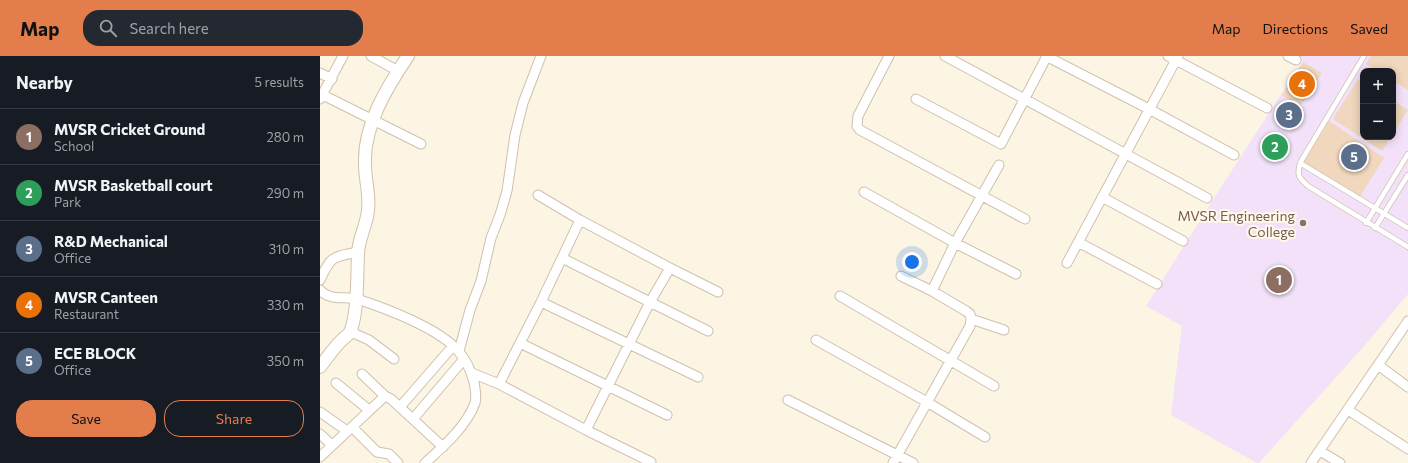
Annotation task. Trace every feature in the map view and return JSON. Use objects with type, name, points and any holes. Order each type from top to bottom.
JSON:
[{"type":"main road","points":[[320,367],[337,344],[350,332],[356,299],[358,252],[368,211],[368,191],[365,165],[366,141],[372,119],[398,71],[408,56]]},
{"type":"street","points":[[343,56],[321,97],[372,119],[420,144]]},
{"type":"street","points":[[371,56],[398,71]]},
{"type":"street","points":[[413,419],[459,352],[470,310],[481,281],[491,238],[507,191],[515,135],[523,103],[541,56]]},
{"type":"street","points":[[889,56],[888,61],[858,116],[857,126],[860,130],[1025,219]]},
{"type":"street","points":[[944,56],[1207,198]]},
{"type":"street","points":[[916,99],[1001,144],[1047,56],[1234,155]]},
{"type":"street","points":[[1067,263],[1149,109],[1174,57],[1267,108]]},
{"type":"street","points":[[320,73],[332,79]]},
{"type":"street","points":[[932,291],[955,243],[999,165]]},
{"type":"street","points":[[864,192],[955,243],[1016,274]]},
{"type":"street","points":[[538,195],[580,220],[718,292]]},
{"type":"street","points":[[1102,197],[1183,241]]},
{"type":"street","points":[[499,384],[541,302],[580,220]]},
{"type":"street","points":[[1078,242],[1157,284]]},
{"type":"street","points":[[320,280],[327,264],[332,259],[338,256],[358,252]]},
{"type":"street","points":[[562,258],[708,331]]},
{"type":"street","points":[[586,430],[650,302],[670,268]]},
{"type":"street","points":[[893,463],[970,326],[971,320],[970,314],[966,311],[932,291],[901,276]]},
{"type":"street","points":[[320,290],[332,297],[356,299],[407,318],[446,339],[459,352],[472,373],[476,401],[468,417],[443,447],[425,463]]},
{"type":"street","points":[[840,296],[994,386]]},
{"type":"street","points":[[541,302],[698,378]]},
{"type":"street","points":[[971,320],[1004,330]]},
{"type":"street","points":[[1311,463],[1408,321]]},
{"type":"street","points":[[350,332],[369,340],[394,359]]},
{"type":"street","points":[[816,340],[927,402],[985,437]]},
{"type":"street","points":[[520,343],[667,415]]},
{"type":"street","points":[[400,407],[459,352]]},
{"type":"street","points":[[1378,365],[1408,386]]},
{"type":"street","points":[[472,373],[499,384],[586,430],[651,462]]},
{"type":"street","points":[[362,374],[443,447]]},
{"type":"street","points":[[336,383],[369,410]]},
{"type":"street","points":[[320,457],[385,396]]},
{"type":"street","points":[[788,400],[913,463]]},
{"type":"street","points":[[1348,410],[1408,450]]},
{"type":"street","points":[[320,412],[349,429],[377,452],[389,454],[398,463]]},
{"type":"street","points":[[320,434],[332,445]]},
{"type":"street","points":[[1320,451],[1340,463]]},
{"type":"lane","points":[[1364,56],[1300,163],[1298,172],[1300,179],[1308,186],[1408,247]]},
{"type":"lane","points":[[1366,222],[1408,154]]},
{"type":"lane","points":[[1300,163],[1408,228]]},
{"type":"lane","points":[[1375,228],[1408,175]]},
{"type":"shaded area","name":"MVSR Engineering College","points":[[1296,56],[1408,56],[1408,294],[1365,345],[1259,463],[1171,415],[1182,326],[1146,306],[1302,62]]},
{"type":"building","points":[[1371,56],[1408,56],[1408,90],[1396,83],[1396,68],[1373,68],[1366,64]]},
{"type":"building","points":[[1303,62],[1322,73],[1300,107],[1282,95]]},
{"type":"building","points":[[1358,79],[1360,80],[1360,137],[1333,119]]},
{"type":"building","points":[[1396,103],[1408,110],[1396,129]]},
{"type":"building","points":[[1329,121],[1384,158],[1359,198],[1302,164]]},
{"type":"building","points":[[1365,140],[1389,140],[1382,151]]},
{"type":"place","name":"MVSR Canteen","points":[[1302,84]]},
{"type":"place","name":"R&D Mechanical","points":[[1289,115]]},
{"type":"place","name":"MVSR Basketball court","points":[[1275,147]]},
{"type":"place","name":"ECE BLOCK","points":[[1354,157]]},
{"type":"place","name":"MVSR Engineering College","points":[[1303,223]]},
{"type":"place","name":"MVSR Cricket Ground","points":[[1279,280]]}]
